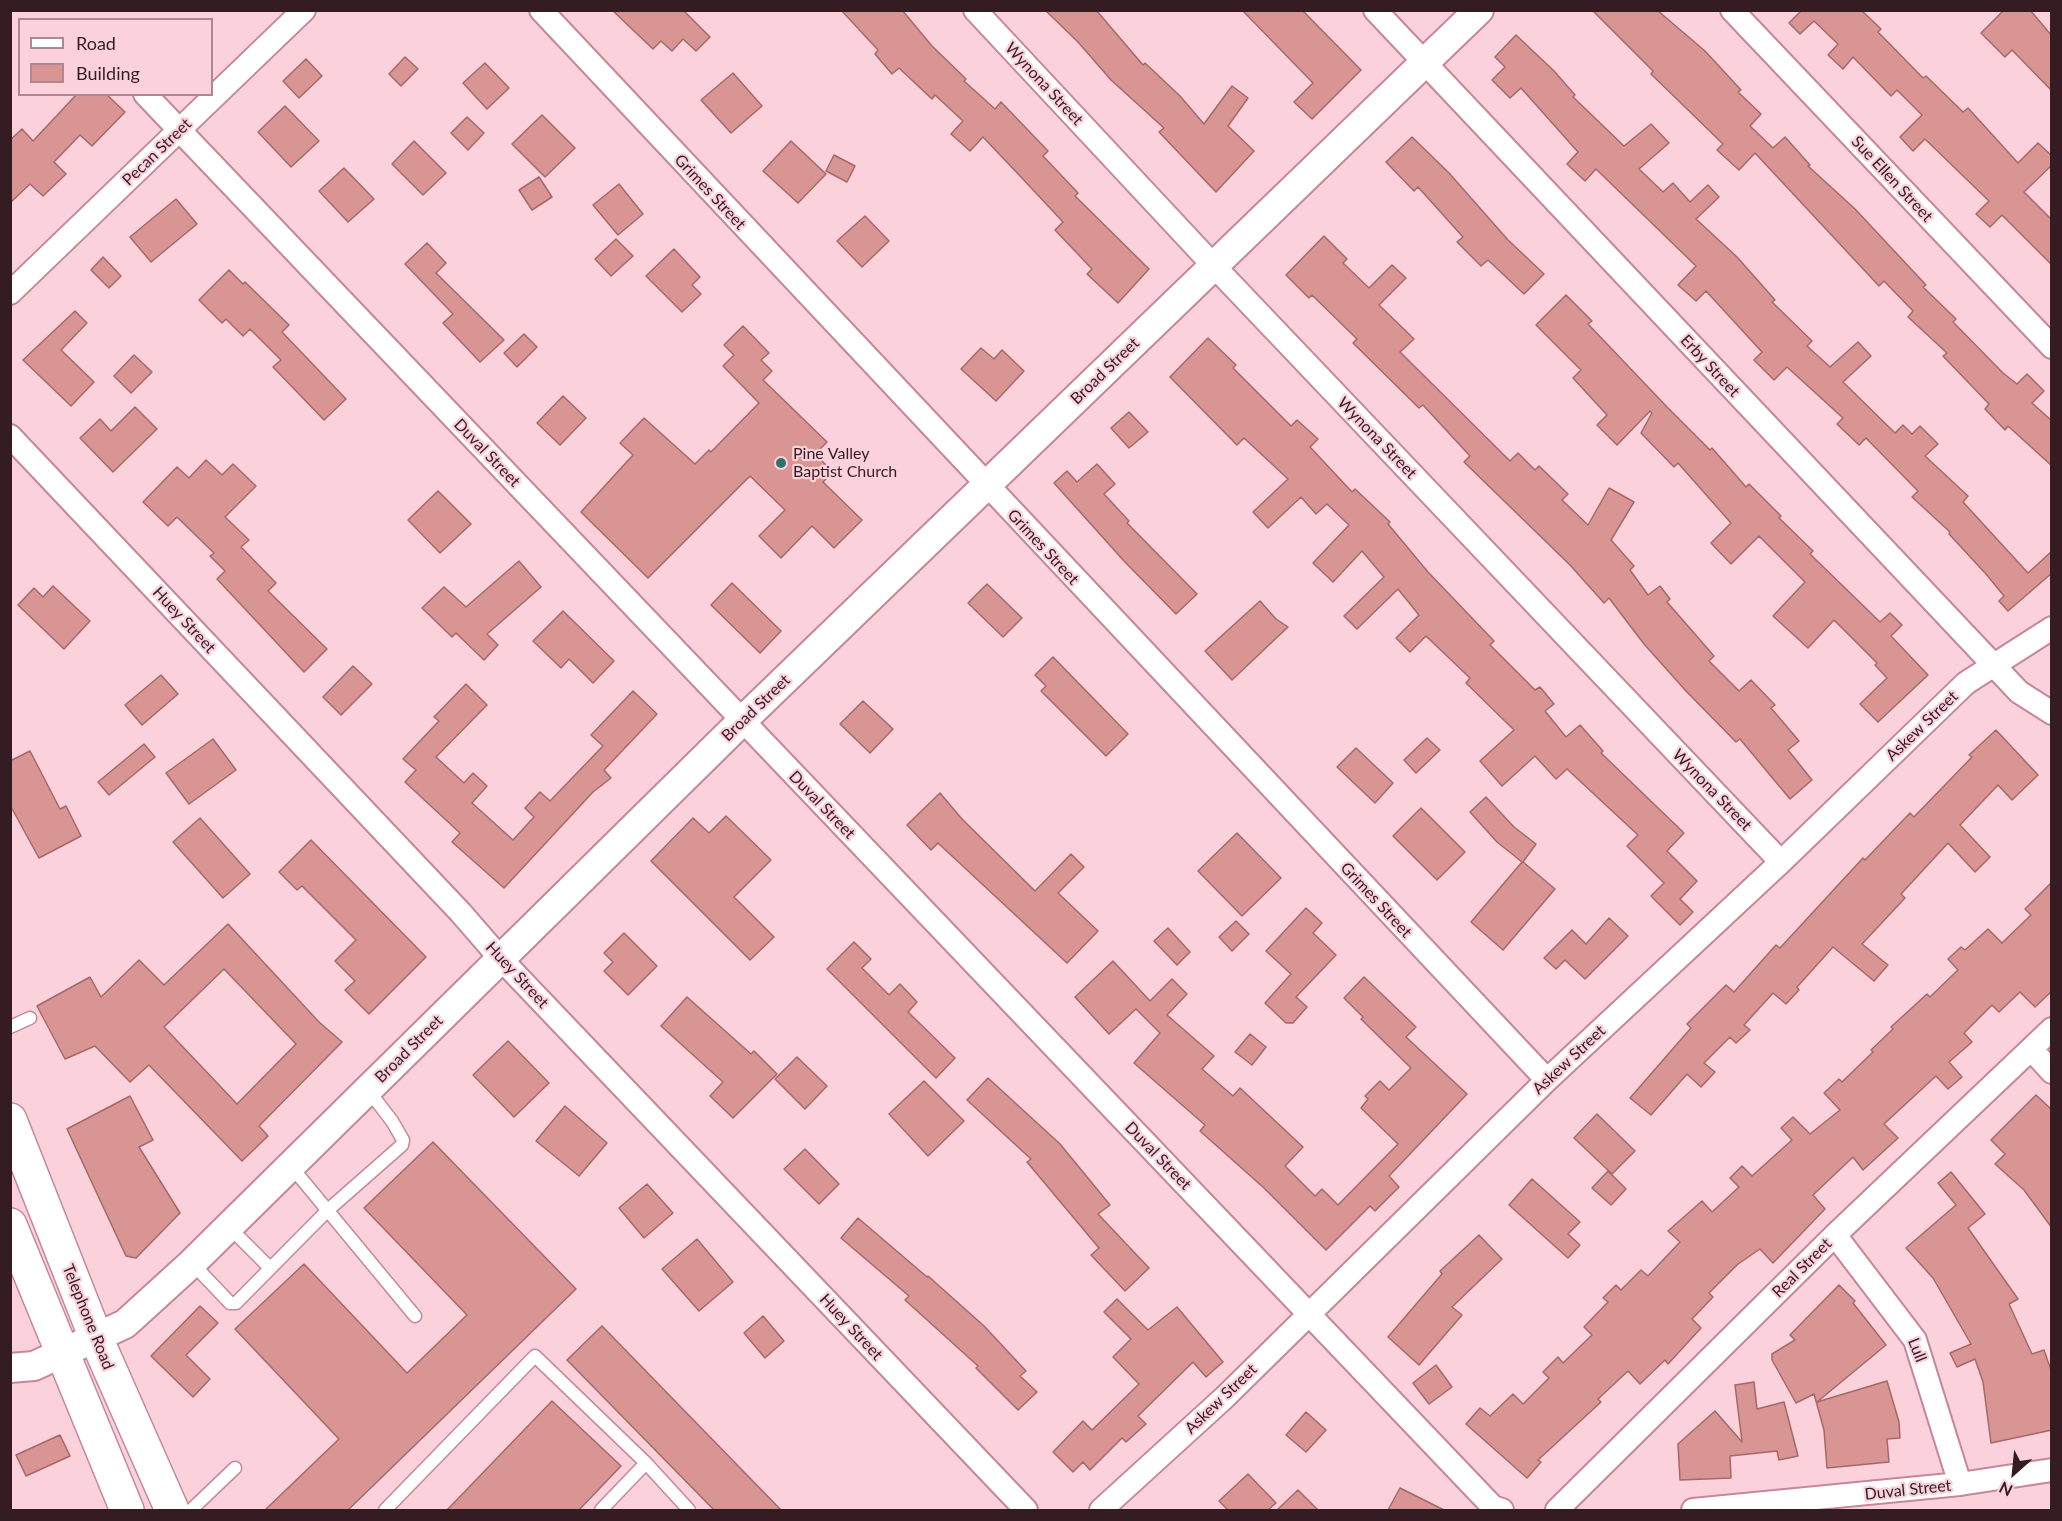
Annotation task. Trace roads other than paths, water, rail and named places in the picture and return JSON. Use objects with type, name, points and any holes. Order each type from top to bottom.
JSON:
[{"type":"main road","name":"Telephone Road","points":[[10,1120],[96,1338],[172,1510]]},
{"type":"main road","points":[[10,1225],[127,1510]]},
{"type":"street","name":"Pecan Street","points":[[10,293],[304,10]]},
{"type":"street","name":"Grimes Street","points":[[541,10],[1547,1080]]},
{"type":"street","name":"Wynona Street","points":[[975,10],[1213,265],[1781,862]]},
{"type":"street","name":"Erby Street","points":[[1375,10],[2019,692],[2052,713]]},
{"type":"street","name":"Broad Street","points":[[10,1368],[34,1366],[125,1324],[192,1263],[742,721],[1479,10]]},
{"type":"street","name":"Sue Ellen Street","points":[[1732,10],[2052,347]]},
{"type":"street","name":"Duval Street","points":[[147,96],[1492,1507],[1502,1510]]},
{"type":"street","name":"Huey Street","points":[[10,436],[461,913],[500,958],[1026,1510]]},
{"type":"street","name":"Askew Street","points":[[1101,1510],[1225,1397],[1547,1080],[1781,862],[1966,682],[2052,628]]},
{"type":"street","name":"Real Street","points":[[1557,1510],[1835,1235],[2052,1029]]},
{"type":"street","points":[[2031,1049],[2052,1072]]},
{"type":"street","name":"Lull","points":[[1835,1235],[1916,1340],[1960,1484]]},
{"type":"street","name":"Duval Street","points":[[1693,1510],[1960,1484],[2052,1470]]},
{"type":"lane","points":[[10,1028],[30,1018]]},
{"type":"lane","points":[[192,1263],[233,1304],[328,1210],[403,1143],[392,1121],[368,1090]]},
{"type":"lane","points":[[290,1164],[415,1316]]},
{"type":"lane","points":[[229,1227],[270,1268]]},
{"type":"lane","points":[[385,1510],[535,1356],[646,1463],[689,1510]]},
{"type":"lane","points":[[601,1510],[646,1463]]},
{"type":"lane","points":[[191,1510],[235,1468]]},
{"type":"place","name":"Pine Valley Baptist Church","points":[[781,463]]}]
